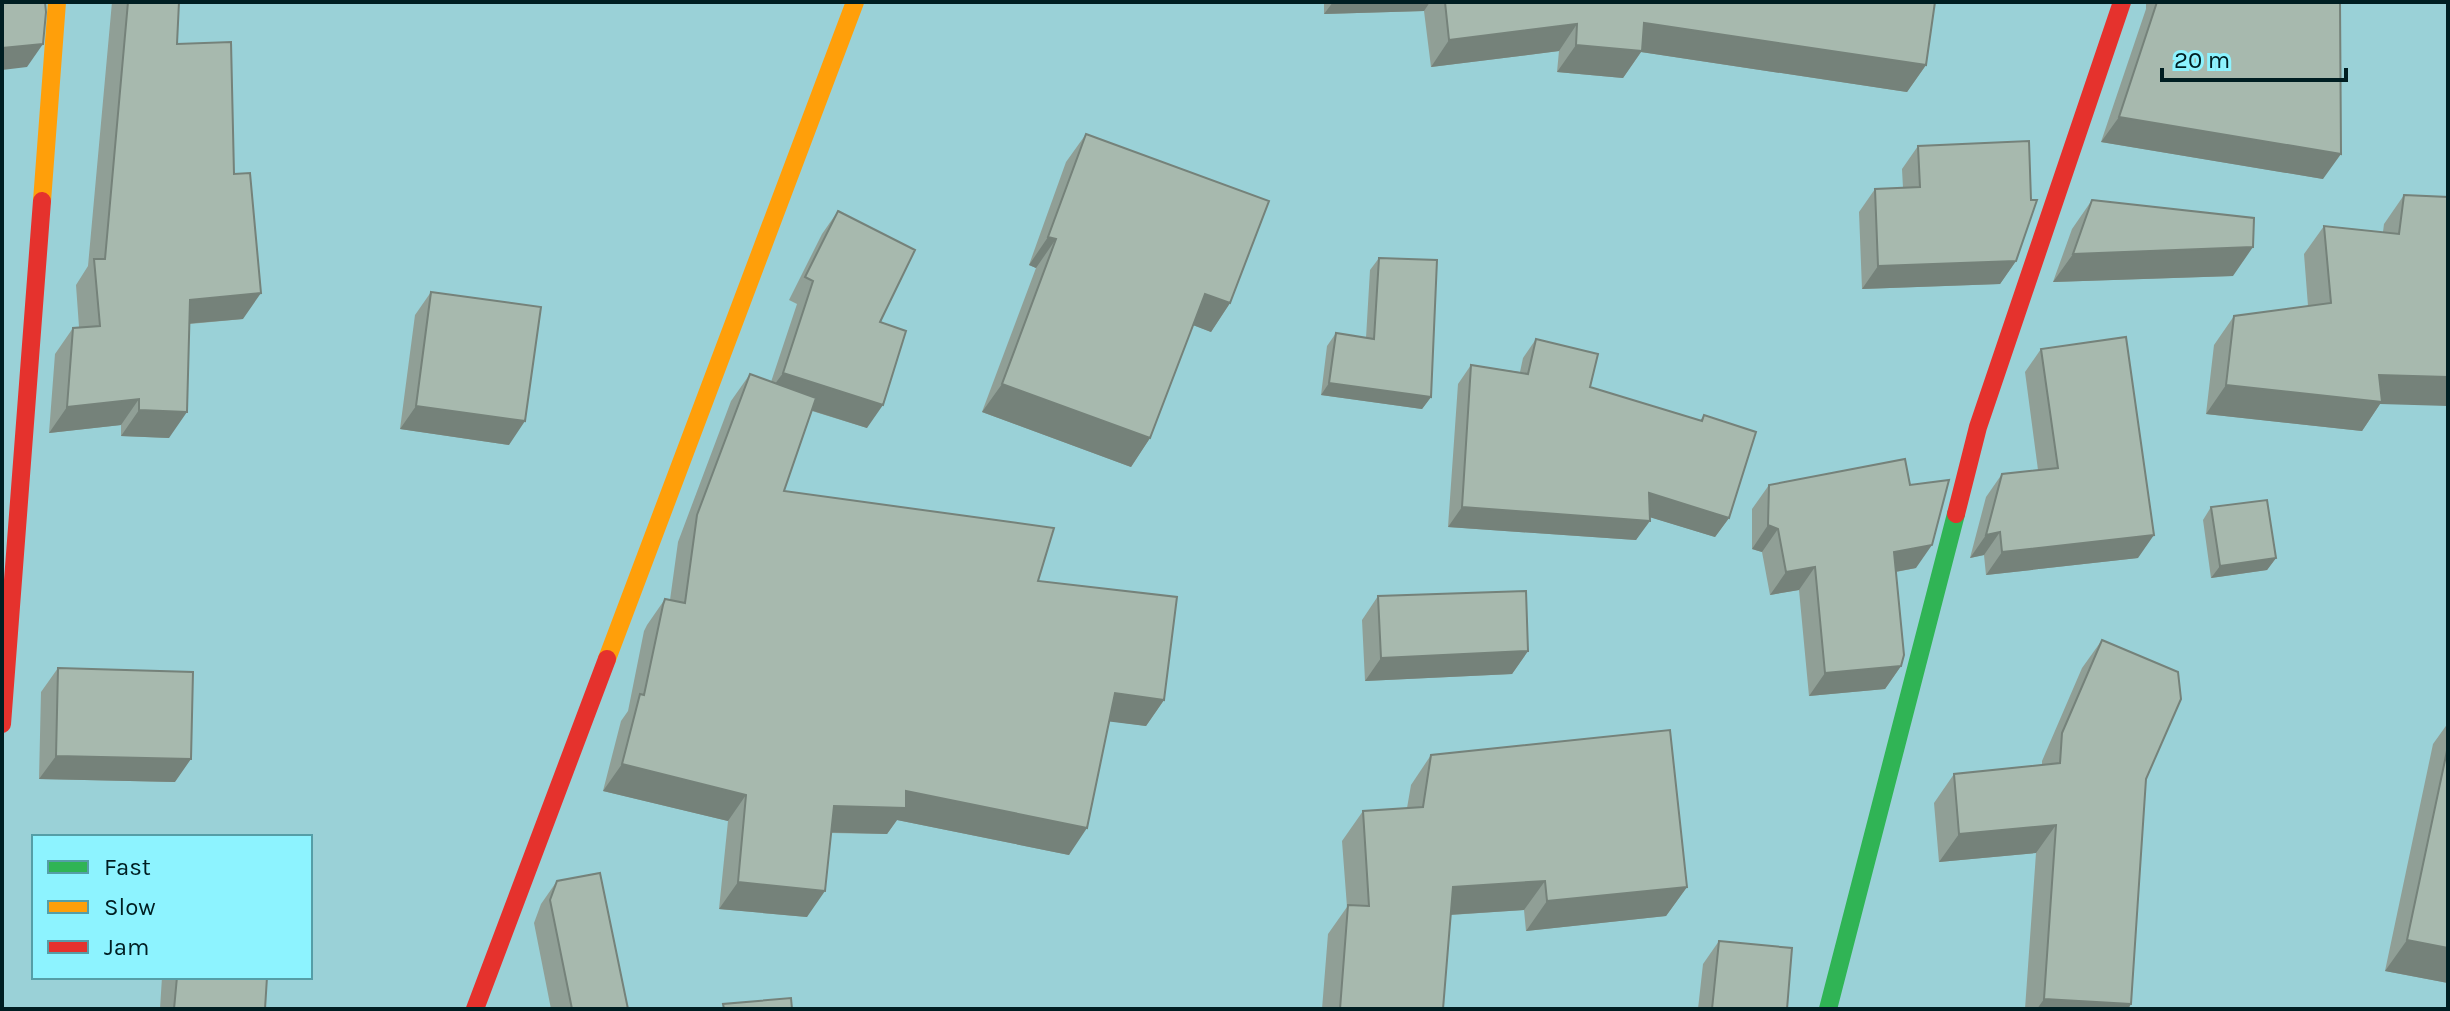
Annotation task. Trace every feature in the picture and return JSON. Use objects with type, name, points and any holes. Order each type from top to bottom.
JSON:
[{"type":"street","points":[[2,724],[57,2]]},
{"type":"street","points":[[475,1009],[855,2]]},
{"type":"street","points":[[1828,1009],[1978,427],[2122,2]]},
{"type":"building","points":[[2,2],[45,2],[43,44],[2,48]]},
{"type":"building","points":[[128,2],[179,2],[177,44],[231,42],[234,174],[250,173],[261,293],[190,300],[187,412],[139,410],[139,399],[67,407],[73,328],[100,326],[94,259],[105,259]]},
{"type":"building","points":[[1445,2],[1935,2],[1926,65],[1644,23],[1642,51],[1576,45],[1577,24],[1449,40]]},
{"type":"building","points":[[2157,2],[2340,2],[2341,154],[2119,117]]},
{"type":"building","points":[[1086,134],[1269,201],[1230,303],[1205,294],[1150,438],[1002,384],[1056,239],[1048,237]]},
{"type":"building","points":[[2029,141],[2031,200],[2037,200],[2016,261],[1878,266],[1875,189],[1920,187],[1918,146]]},
{"type":"building","points":[[2404,195],[2448,197],[2448,377],[2379,375],[2382,402],[2226,385],[2234,316],[2331,303],[2324,226],[2399,234]]},
{"type":"building","points":[[2092,200],[2254,218],[2253,247],[2073,254]]},
{"type":"building","points":[[838,211],[915,250],[880,322],[906,331],[883,405],[783,373],[813,281],[805,277]]},
{"type":"building","points":[[1379,258],[1437,260],[1431,397],[1329,383],[1336,333],[1374,339]]},
{"type":"building","points":[[431,292],[541,307],[525,421],[416,406]]},
{"type":"building","points":[[2126,337],[2154,535],[2002,552],[2000,532],[1986,535],[2002,474],[2058,468],[2041,349]]},
{"type":"building","points":[[1536,339],[1598,354],[1590,387],[1702,421],[1704,415],[1756,432],[1729,518],[1649,493],[1650,521],[1462,507],[1471,365],[1528,374]]},
{"type":"building","points":[[750,374],[816,398],[784,491],[1054,528],[1038,581],[1177,597],[1164,700],[1115,693],[1087,828],[906,791],[906,808],[834,806],[825,891],[738,882],[746,795],[622,764],[640,694],[644,695],[663,605],[665,599],[685,603],[697,515]]},
{"type":"building","points":[[1905,459],[1910,485],[1949,480],[1932,545],[1894,552],[1904,655],[1901,666],[1825,673],[1815,567],[1786,572],[1778,529],[1768,525],[1769,485]]},
{"type":"building","points":[[2267,500],[2276,558],[2220,566],[2211,507]]},
{"type":"building","points":[[1526,591],[1528,651],[1381,658],[1378,596]]},
{"type":"building","points":[[2102,640],[2178,672],[2181,699],[2146,779],[2131,1004],[2044,999],[2056,825],[1959,834],[1954,774],[2060,763],[2062,733]]},
{"type":"building","points":[[58,668],[193,672],[191,759],[56,756]]},
{"type":"building","points":[[1670,730],[1687,887],[1547,901],[1545,881],[1453,887],[1443,1009],[1340,1009],[1348,905],[1369,906],[1363,811],[1423,807],[1431,755]]},
{"type":"building","points":[[2448,746],[2448,948],[2407,940]]},
{"type":"building","points":[[600,873],[628,1009],[572,1009],[550,900],[557,881]]},
{"type":"building","points":[[1719,941],[1792,948],[1787,1009],[1712,1009]]},
{"type":"building","points":[[177,979],[267,979],[265,1009],[174,1009]]},
{"type":"building","points":[[791,998],[792,1009],[724,1009],[723,1004]]},
{"type":"traffic: fast","points":[[1828,1009],[1956,514]]},
{"type":"traffic: slow","points":[[42,201],[57,2]]},
{"type":"traffic: slow","points":[[607,659],[855,2]]},
{"type":"traffic: jam","points":[[1956,514],[1978,427],[2122,2]]},
{"type":"traffic: jam","points":[[2,724],[42,201]]},
{"type":"traffic: jam","points":[[475,1009],[607,659]]}]
